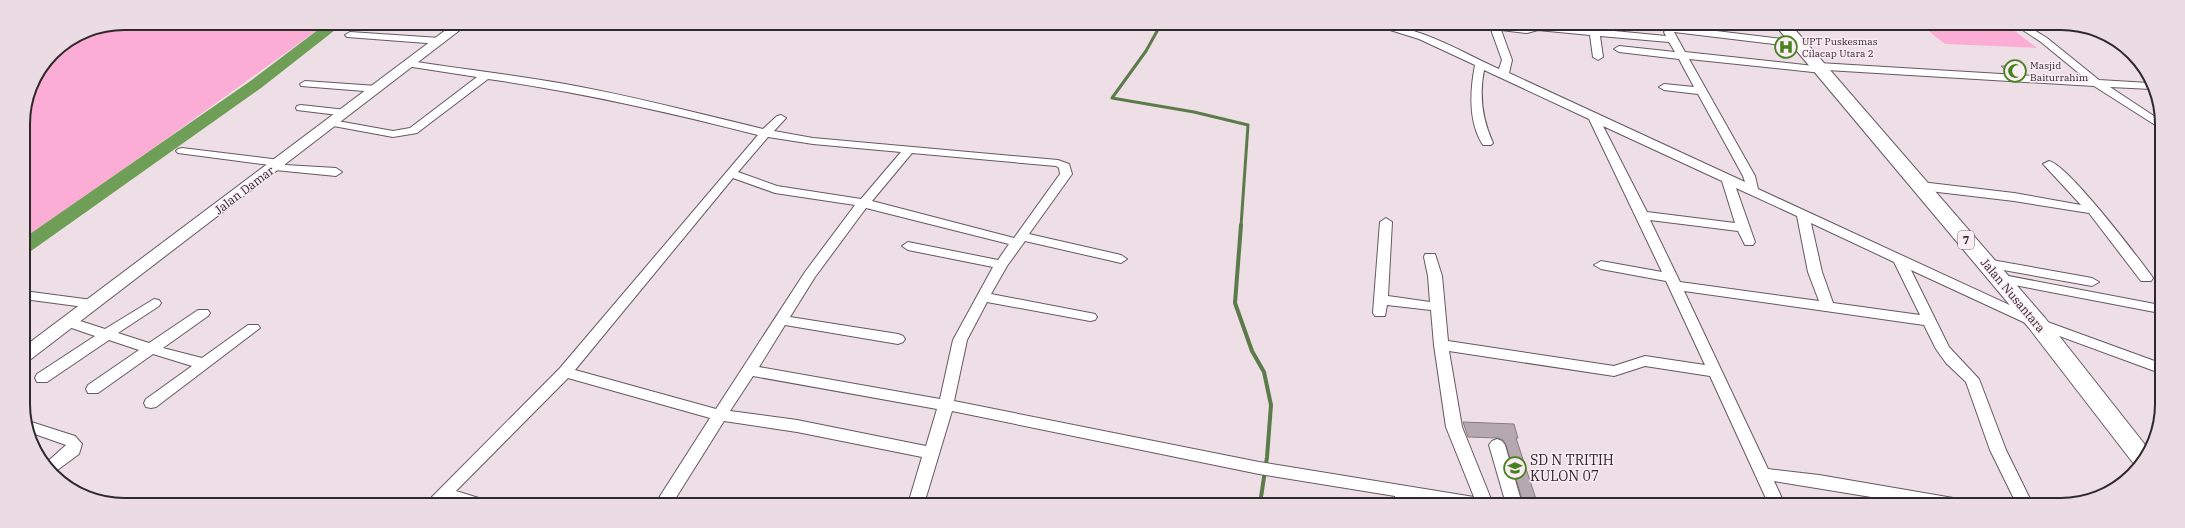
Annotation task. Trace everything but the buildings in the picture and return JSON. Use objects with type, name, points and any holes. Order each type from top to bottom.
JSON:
[{"type":"highway","name":"Jalan Nusantara","points":[[1787,30],[2037,323],[2139,455]]},
{"type":"street","name":"Jalan Damar","points":[[30,351],[278,165],[454,30]]},
{"type":"street","points":[[1397,30],[1422,37],[1804,216],[2037,323],[2155,366]]},
{"type":"street","points":[[1416,30],[1422,37]]},
{"type":"street","points":[[1496,30],[1507,60],[1503,75]]},
{"type":"street","points":[[1566,30],[1672,39]]},
{"type":"street","points":[[1670,30],[1669,32],[1672,39],[1749,176],[1753,191]]},
{"type":"street","points":[[1683,30],[1799,44]]},
{"type":"street","points":[[2028,30],[2044,40],[2097,83],[2155,121]]},
{"type":"street","points":[[1595,33],[1598,57]]},
{"type":"street","points":[[350,35],[440,41]]},
{"type":"street","points":[[1619,49],[1821,68],[2147,86]]},
{"type":"street","points":[[410,64],[488,74],[578,90],[765,133],[812,140],[909,150],[1058,163],[1065,166],[1066,174],[1018,239],[1001,265],[960,340],[946,405],[918,498]]},
{"type":"street","points":[[1480,64],[1476,96],[1478,118],[1488,143]]},
{"type":"street","points":[[332,123],[393,134],[413,131],[488,74]]},
{"type":"street","points":[[305,84],[377,89]]},
{"type":"street","points":[[1664,87],[1702,92]]},
{"type":"street","points":[[301,108],[346,113]]},
{"type":"street","points":[[1593,116],[1642,216],[1774,498]]},
{"type":"street","points":[[439,498],[565,372],[765,133],[781,118]]},
{"type":"street","points":[[182,150],[278,165],[298,170],[336,172]]},
{"type":"street","points":[[667,498],[810,275],[863,203],[909,150]]},
{"type":"street","points":[[2049,164],[2091,210],[2146,278]]},
{"type":"street","points":[[732,174],[774,189],[822,195],[863,203],[1018,239],[1120,259]]},
{"type":"street","points":[[1727,179],[1730,193],[1749,242]]},
{"type":"street","points":[[1921,186],[2014,197],[2091,210]]},
{"type":"street","points":[[1642,216],[1743,228]]},
{"type":"street","points":[[1804,216],[1815,272],[1827,306]]},
{"type":"street","points":[[1386,222],[1380,306],[1439,308]]},
{"type":"street","points":[[908,246],[1001,265]]},
{"type":"street","points":[[1430,257],[1435,276],[1439,308],[1441,345],[1454,427],[1483,498]]},
{"type":"street","points":[[1900,260],[1929,321],[1951,360],[1972,379],[1998,450],[2022,498]]},
{"type":"street","points":[[1601,265],[1673,282],[1929,321]]},
{"type":"street","points":[[1992,271],[2092,282]]},
{"type":"street","points":[[1992,271],[2155,308]]},
{"type":"street","points":[[30,296],[92,304]]},
{"type":"street","points":[[983,296],[1090,317]]},
{"type":"street","points":[[42,378],[154,302]]},
{"type":"street","points":[[93,389],[203,313]]},
{"type":"street","points":[[781,320],[898,339]]},
{"type":"street","points":[[68,322],[151,349],[204,364]]},
{"type":"street","points":[[151,403],[252,328]]},
{"type":"street","points":[[1441,345],[1614,371],[1645,361],[1715,372]]},
{"type":"street","points":[[749,370],[946,405],[1403,498]]},
{"type":"street","points":[[565,372],[720,416],[797,426],[931,453]]},
{"type":"street","points":[[33,428],[70,440],[74,444],[73,450],[53,466]]},
{"type":"street","points":[[1497,445],[1512,498]]},
{"type":"street","points":[[1763,474],[1819,481],[1918,498]]},
{"type":"shaded area","points":[[124,30],[317,30],[162,142],[30,234],[30,117],[33,99],[46,72],[57,57],[67,49],[94,35]]},
{"type":"shaded area","points":[[1927,30],[2014,30],[2037,48],[1945,44]]},
{"type":"waterway","points":[[30,243],[255,85],[328,30]]},
{"type":"waterway","points":[[1158,30],[1146,51],[1112,98],[1194,112],[1248,125],[1241,226]]},
{"type":"waterway","points":[[1241,225],[1235,303],[1252,351],[1264,372],[1271,405],[1267,457],[1261,498]]},
{"type":"place","name":"UPT Puskesmas Cilacap Utara 2","points":[[1786,47]]},
{"type":"place","name":"Masjid Baiturrahim","points":[[2015,71]]},
{"type":"place","name":"SD N TRITIH KULON 07","points":[[1515,468]]}]
